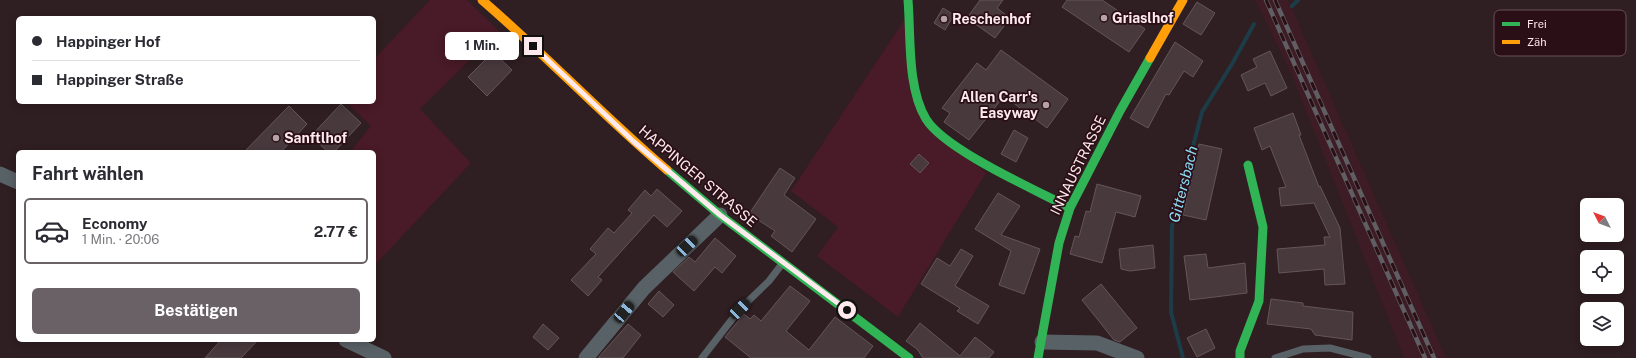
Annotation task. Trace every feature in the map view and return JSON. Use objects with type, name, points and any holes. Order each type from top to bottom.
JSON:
[{"type":"street","name":"HAPPINGER STRASSE","points":[[482,0],[510,24],[633,141],[720,215],[909,358]]},
{"type":"street","points":[[908,0],[914,77],[919,102],[926,121],[962,150],[1070,208]]},
{"type":"street","name":"INNAUSTRASSE","points":[[1038,358],[1059,243],[1070,208],[1120,111],[1183,0]]},
{"type":"street","points":[[1240,358],[1240,351],[1259,302],[1263,227],[1248,165]]},
{"type":"street","points":[[0,174],[16,181]]},
{"type":"street","points":[[586,358],[644,288],[720,215]]},
{"type":"street","points":[[350,342],[384,358]]},
{"type":"street","points":[[1042,342],[1097,343],[1137,358]]},
{"type":"lane","points":[[702,358],[740,309],[769,281],[783,262]]},
{"type":"lane","points":[[1275,358],[1303,349],[1330,348],[1368,358]]},
{"type":"shaded area","points":[[430,0],[467,0],[499,31],[420,109],[471,163],[376,264],[376,150],[352,150],[371,126],[348,104],[376,104],[376,57]]},
{"type":"shaded area","points":[[1255,0],[1288,0],[1446,358],[1404,358],[1291,73]]},
{"type":"shaded area","points":[[905,19],[924,125],[986,173],[898,317],[817,256],[838,227],[791,191]]},
{"type":"building","points":[[980,0],[1003,0],[997,8],[1010,18],[995,38],[967,18]]},
{"type":"building","name":"Griaslhof","points":[[1067,0],[1102,0],[1145,29],[1129,52],[1062,7]]},
{"type":"building","points":[[1197,2],[1215,13],[1201,35],[1183,24]]},
{"type":"building","name":"Reschenhof","points":[[943,8],[954,15],[945,30],[934,23]]},
{"type":"building","points":[[1175,42],[1203,61],[1193,77],[1184,71],[1169,95],[1166,94],[1148,128],[1130,118]]},
{"type":"building","points":[[1001,50],[1068,99],[1047,128],[1004,96],[969,140],[944,122],[950,113],[942,108],[977,63],[986,70]]},
{"type":"building","points":[[1270,51],[1287,88],[1271,96],[1265,83],[1248,91],[1241,75],[1257,67],[1253,59]]},
{"type":"building","points":[[493,52],[512,70],[487,96],[468,77]]},
{"type":"building","points":[[341,104],[361,123],[336,150],[326,150],[311,136]]},
{"type":"building","name":"Sanftlhof","points":[[289,106],[307,124],[283,150],[246,150]]},
{"type":"building","points":[[1293,113],[1301,135],[1299,135],[1319,187],[1320,186],[1340,228],[1345,284],[1325,285],[1324,269],[1279,273],[1277,249],[1325,245],[1324,237],[1330,237],[1314,203],[1281,206],[1279,188],[1286,187],[1270,146],[1262,150],[1254,128]]},
{"type":"building","points":[[1014,130],[1028,138],[1016,162],[1001,154]]},
{"type":"building","points":[[1199,144],[1222,149],[1206,220],[1183,215]]},
{"type":"building","points":[[919,154],[929,163],[920,173],[910,164]]},
{"type":"building","points":[[780,168],[795,178],[784,195],[816,219],[792,252],[771,236],[775,231],[749,214]]},
{"type":"building","points":[[1097,184],[1141,196],[1135,217],[1116,212],[1102,263],[1070,254],[1075,236],[1079,237],[1086,211],[1090,212]]},
{"type":"building","points":[[657,189],[682,211],[667,227],[654,215],[598,277],[602,280],[588,296],[571,280],[596,254],[590,249],[608,228],[614,233],[632,213],[628,210],[645,190],[651,196]]},
{"type":"building","points":[[998,193],[1020,206],[1001,235],[1040,249],[1024,294],[999,285],[1011,251],[975,229]]},
{"type":"building","points":[[715,238],[736,256],[722,273],[715,267],[694,291],[673,272],[689,257],[695,262]]},
{"type":"building","points":[[1153,245],[1155,268],[1130,271],[1121,269],[1119,249]]},
{"type":"building","points":[[961,249],[973,256],[955,286],[989,306],[978,324],[957,311],[960,308],[921,284],[937,258],[950,266]]},
{"type":"building","points":[[1206,254],[1208,268],[1245,263],[1247,293],[1190,300],[1184,256]]},
{"type":"building","points":[[1101,284],[1137,328],[1120,342],[1114,340],[1082,300]]},
{"type":"building","points":[[790,286],[810,301],[786,331],[809,350],[835,317],[873,346],[864,358],[751,358],[725,337],[744,314],[750,319],[754,315],[761,321]]},
{"type":"building","points":[[659,291],[674,305],[663,317],[648,304]]},
{"type":"building","points":[[1271,299],[1303,303],[1303,306],[1353,312],[1352,340],[1315,335],[1311,329],[1267,324]]},
{"type":"building","points":[[920,323],[960,356],[975,337],[994,352],[989,358],[923,358],[917,349],[906,341]]},
{"type":"building","points":[[543,324],[559,338],[548,350],[533,337]]},
{"type":"building","points":[[628,324],[641,335],[623,358],[598,358]]},
{"type":"building","points":[[1206,329],[1215,348],[1197,357],[1187,338]]},
{"type":"building","points":[[219,342],[256,342],[241,358],[205,358]]},
{"type":"waterway","name":"Gittersbach","points":[[1292,6],[1298,0]]},
{"type":"waterway","name":"Gittersbach","points":[[1183,358],[1171,312],[1172,226],[1202,112],[1232,64],[1254,24]]},
{"type":"railway","points":[[1266,0],[1425,358]]},
{"type":"railway","points":[[1275,0],[1434,358]]},
{"type":"traffic: fast","points":[[908,0],[913,77],[920,106],[926,119],[936,131],[971,156],[1070,208]]},
{"type":"traffic: fast","points":[[1038,358],[1059,243],[1070,208],[1120,111],[1150,58]]},
{"type":"traffic: fast","points":[[1240,358],[1240,351],[1259,301],[1263,227],[1248,165]]},
{"type":"traffic: fast","points":[[667,170],[720,215],[909,358]]},
{"type":"traffic: slow","points":[[482,0],[667,170]]},
{"type":"traffic: slow","points":[[1150,58],[1183,0]]},
{"type":"place","name":"Griaslhof","points":[[1104,18]]},
{"type":"place","name":"Reschenhof","points":[[944,19]]},
{"type":"place","name":"Allen Carr's Easyway","points":[[1046,105]]},
{"type":"place","name":"Sanftlhof","points":[[276,138]]},
{"type":"route","points":[[533,46],[633,141],[720,215],[847,310]]}]
